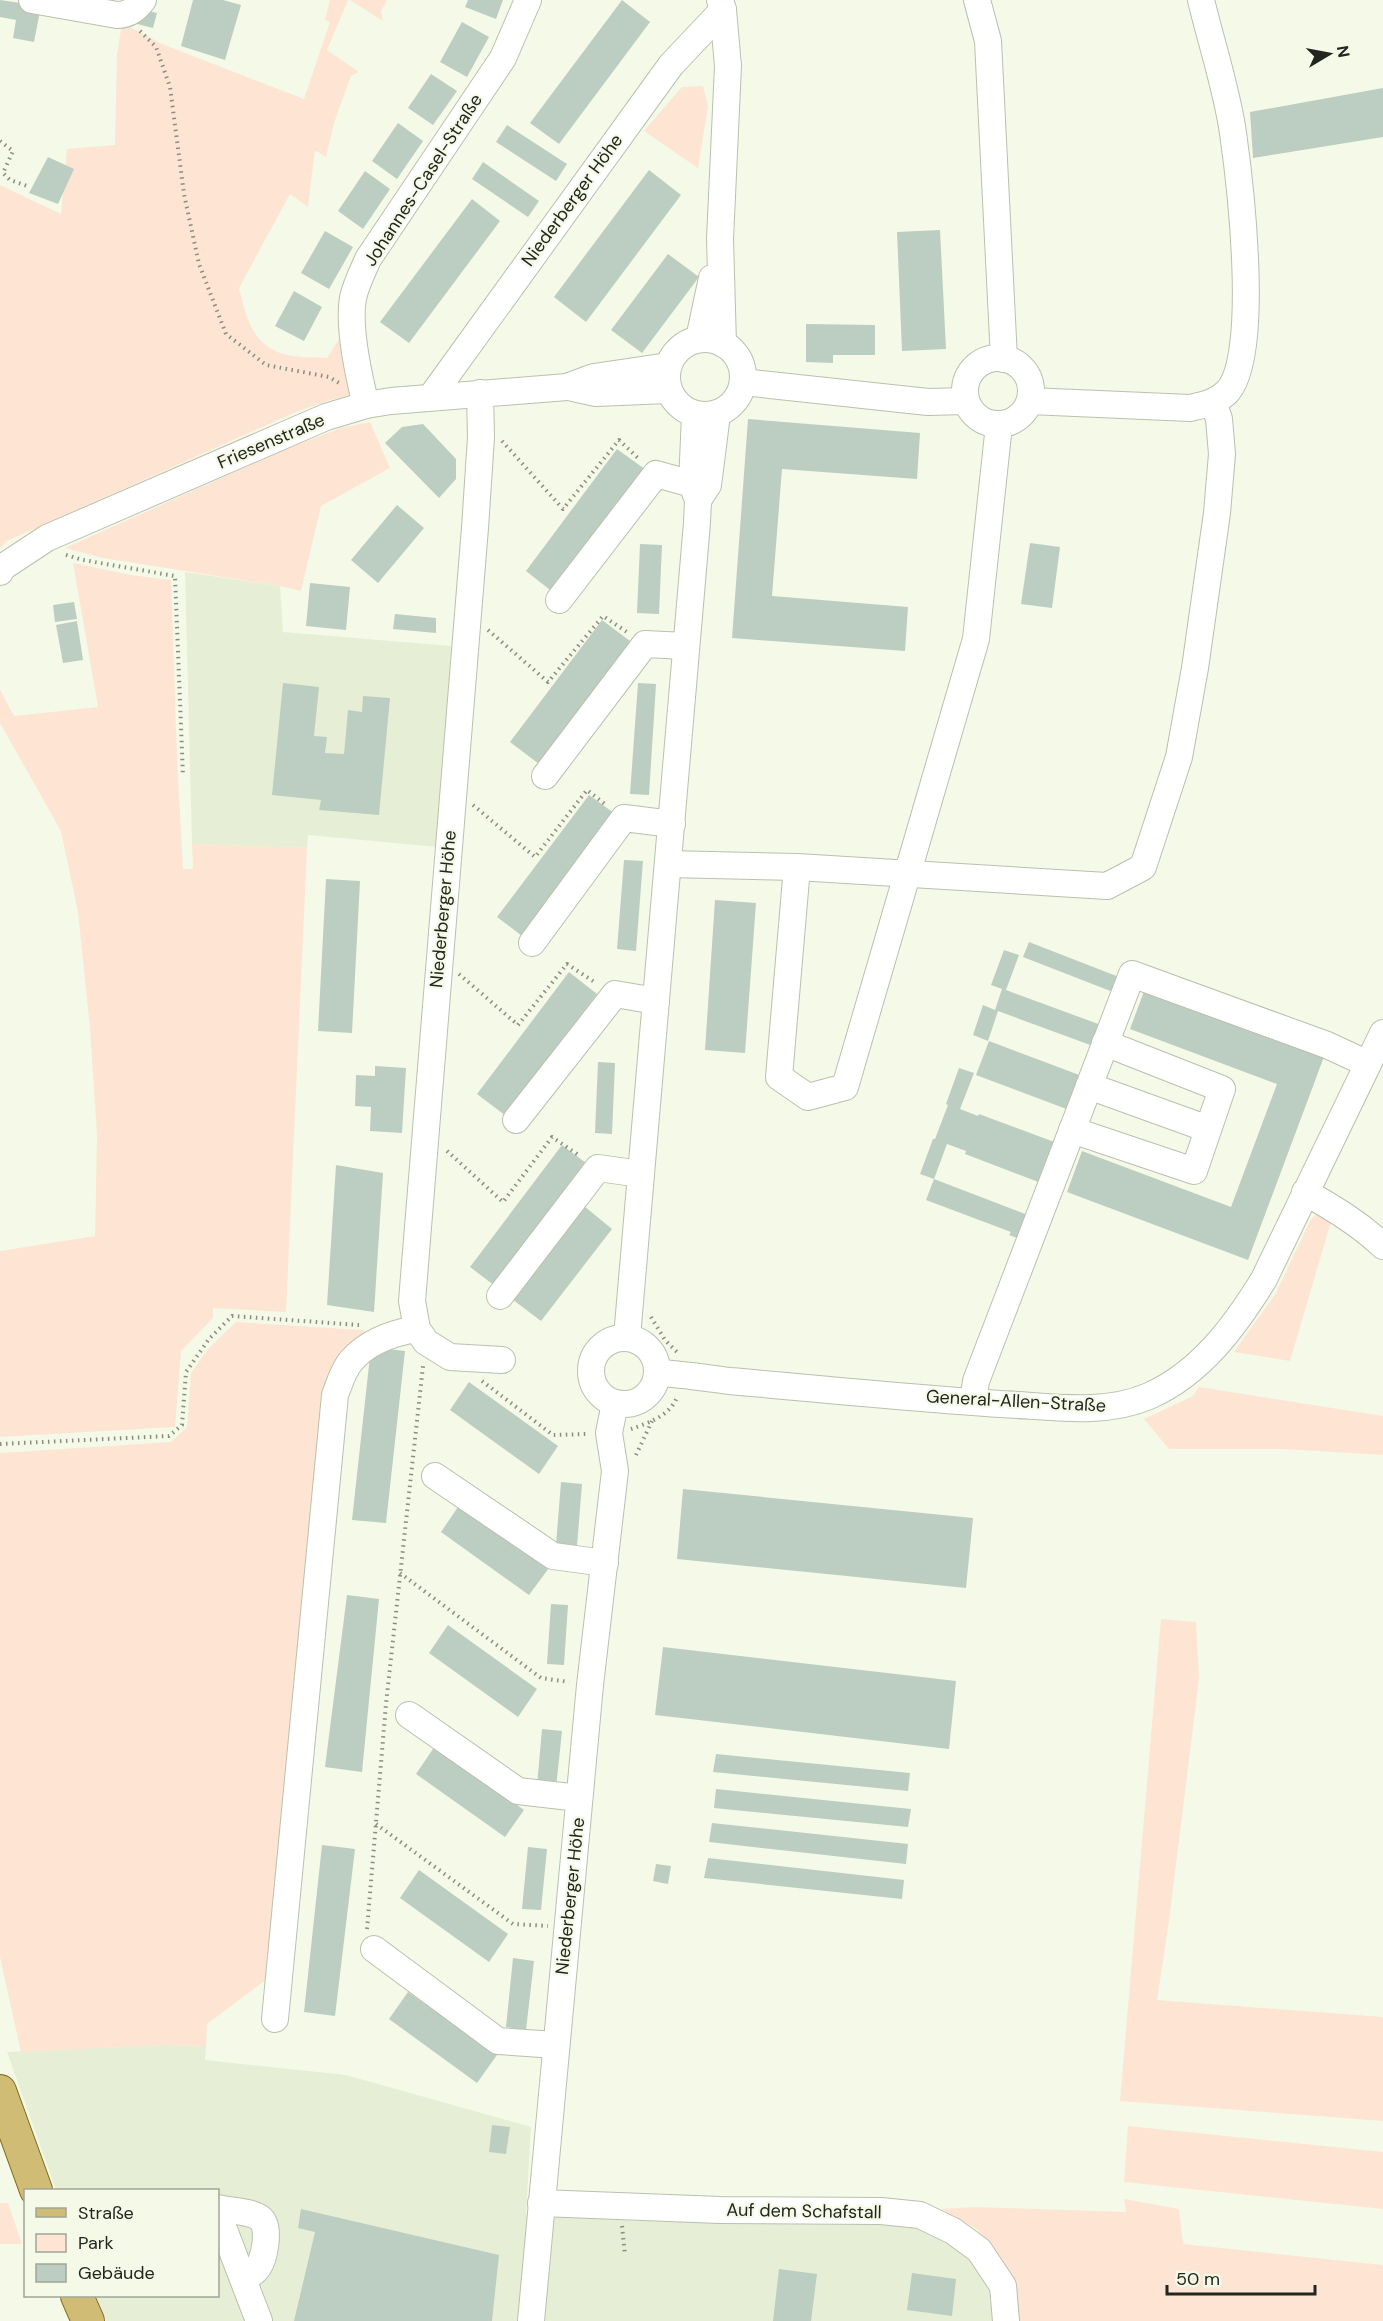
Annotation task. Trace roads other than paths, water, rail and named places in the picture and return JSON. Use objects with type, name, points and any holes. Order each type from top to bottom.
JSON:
[{"type":"main road","points":[[0,2091],[36,2189]]},
{"type":"main road","points":[[78,2297],[88,2321]]},
{"type":"street","points":[[32,0],[109,14],[134,7]]},
{"type":"street","name":"Johannes-Casel-Straße","points":[[366,405],[354,334],[353,300],[359,279],[369,259],[503,58],[528,0]]},
{"type":"street","points":[[977,0],[988,40],[1004,359]]},
{"type":"street","points":[[1030,401],[1190,408],[1213,402],[1228,391],[1235,377],[1242,355],[1246,320],[1245,272],[1233,131],[1201,0]]},
{"type":"street","name":"Niederberger Höhe","points":[[711,342],[720,239],[728,66],[721,5]]},
{"type":"street","name":"Niederberger Höhe","points":[[431,397],[671,65],[721,5]]},
{"type":"street","points":[[688,342],[711,342],[738,359],[743,382],[736,399],[728,408],[706,414],[680,407],[668,378],[680,347],[688,342]]},
{"type":"street","points":[[992,359],[1004,359],[1014,362],[1023,369],[1030,382],[1030,401],[1024,412],[1010,422],[999,425],[987,423],[977,417],[966,401],[966,383],[976,366],[992,359]]},
{"type":"street","name":"Friesenstraße","points":[[0,572],[3,567],[55,534],[326,417],[366,405],[431,397],[567,387],[594,377],[668,378]]},
{"type":"street","points":[[743,382],[928,402],[966,401]]},
{"type":"street","name":"Niederberger Höhe","points":[[412,1335],[412,1300],[481,437],[480,393]]},
{"type":"street","points":[[668,864],[797,867],[1107,885],[1143,867],[1179,757],[1195,668],[1217,513],[1222,454],[1219,419],[1213,402]]},
{"type":"street","points":[[695,492],[708,485],[706,414]]},
{"type":"street","points":[[797,867],[779,1077],[808,1097],[845,1087],[976,639],[999,425]]},
{"type":"street","points":[[559,600],[656,474],[695,492]]},
{"type":"street","points":[[627,1337],[672,824],[695,492]]},
{"type":"street","points":[[545,776],[645,644],[686,646]]},
{"type":"street","points":[[532,943],[624,818],[672,824]]},
{"type":"street","points":[[973,1402],[976,1381],[1132,974],[1327,1045],[1368,1064]]},
{"type":"street","points":[[516,1120],[615,994],[656,1001]]},
{"type":"street","name":"General-Allen-Straße","points":[[669,1374],[973,1402],[1097,1408],[1125,1405],[1149,1396],[1170,1385],[1195,1367],[1216,1346],[1239,1317],[1264,1279],[1383,1033]]},
{"type":"street","points":[[1072,1130],[1194,1171],[1222,1089],[1105,1043]]},
{"type":"street","points":[[1089,1086],[1208,1129]]},
{"type":"street","points":[[500,1296],[598,1168],[641,1174]]},
{"type":"street","points":[[1305,1192],[1333,1207],[1367,1231],[1383,1246]]},
{"type":"street","points":[[275,2019],[335,1395],[350,1362],[378,1339],[412,1335],[450,1357],[502,1360]]},
{"type":"street","points":[[627,1337],[647,1346],[669,1374],[641,1400],[623,1403],[606,1399],[593,1384],[591,1364],[600,1347],[608,1341],[627,1337]]},
{"type":"street","name":"Niederberger Höhe","points":[[531,2321],[590,1685],[615,1471],[625,1449],[618,1432],[623,1403]]},
{"type":"street","points":[[435,1476],[553,1556],[605,1563]]},
{"type":"street","points":[[409,1715],[518,1791],[579,1798]]},
{"type":"street","points":[[375,1949],[498,2041],[556,2045]]},
{"type":"street","name":"Auf dem Schafstall","points":[[541,2203],[621,2208],[881,2211],[920,2216],[953,2231],[979,2250],[1003,2286],[1006,2321]]},
{"type":"street","points":[[219,2208],[258,2216],[265,2223],[267,2231],[261,2264],[255,2272],[243,2278]]},
{"type":"street","points":[[219,2217],[260,2321]]}]
